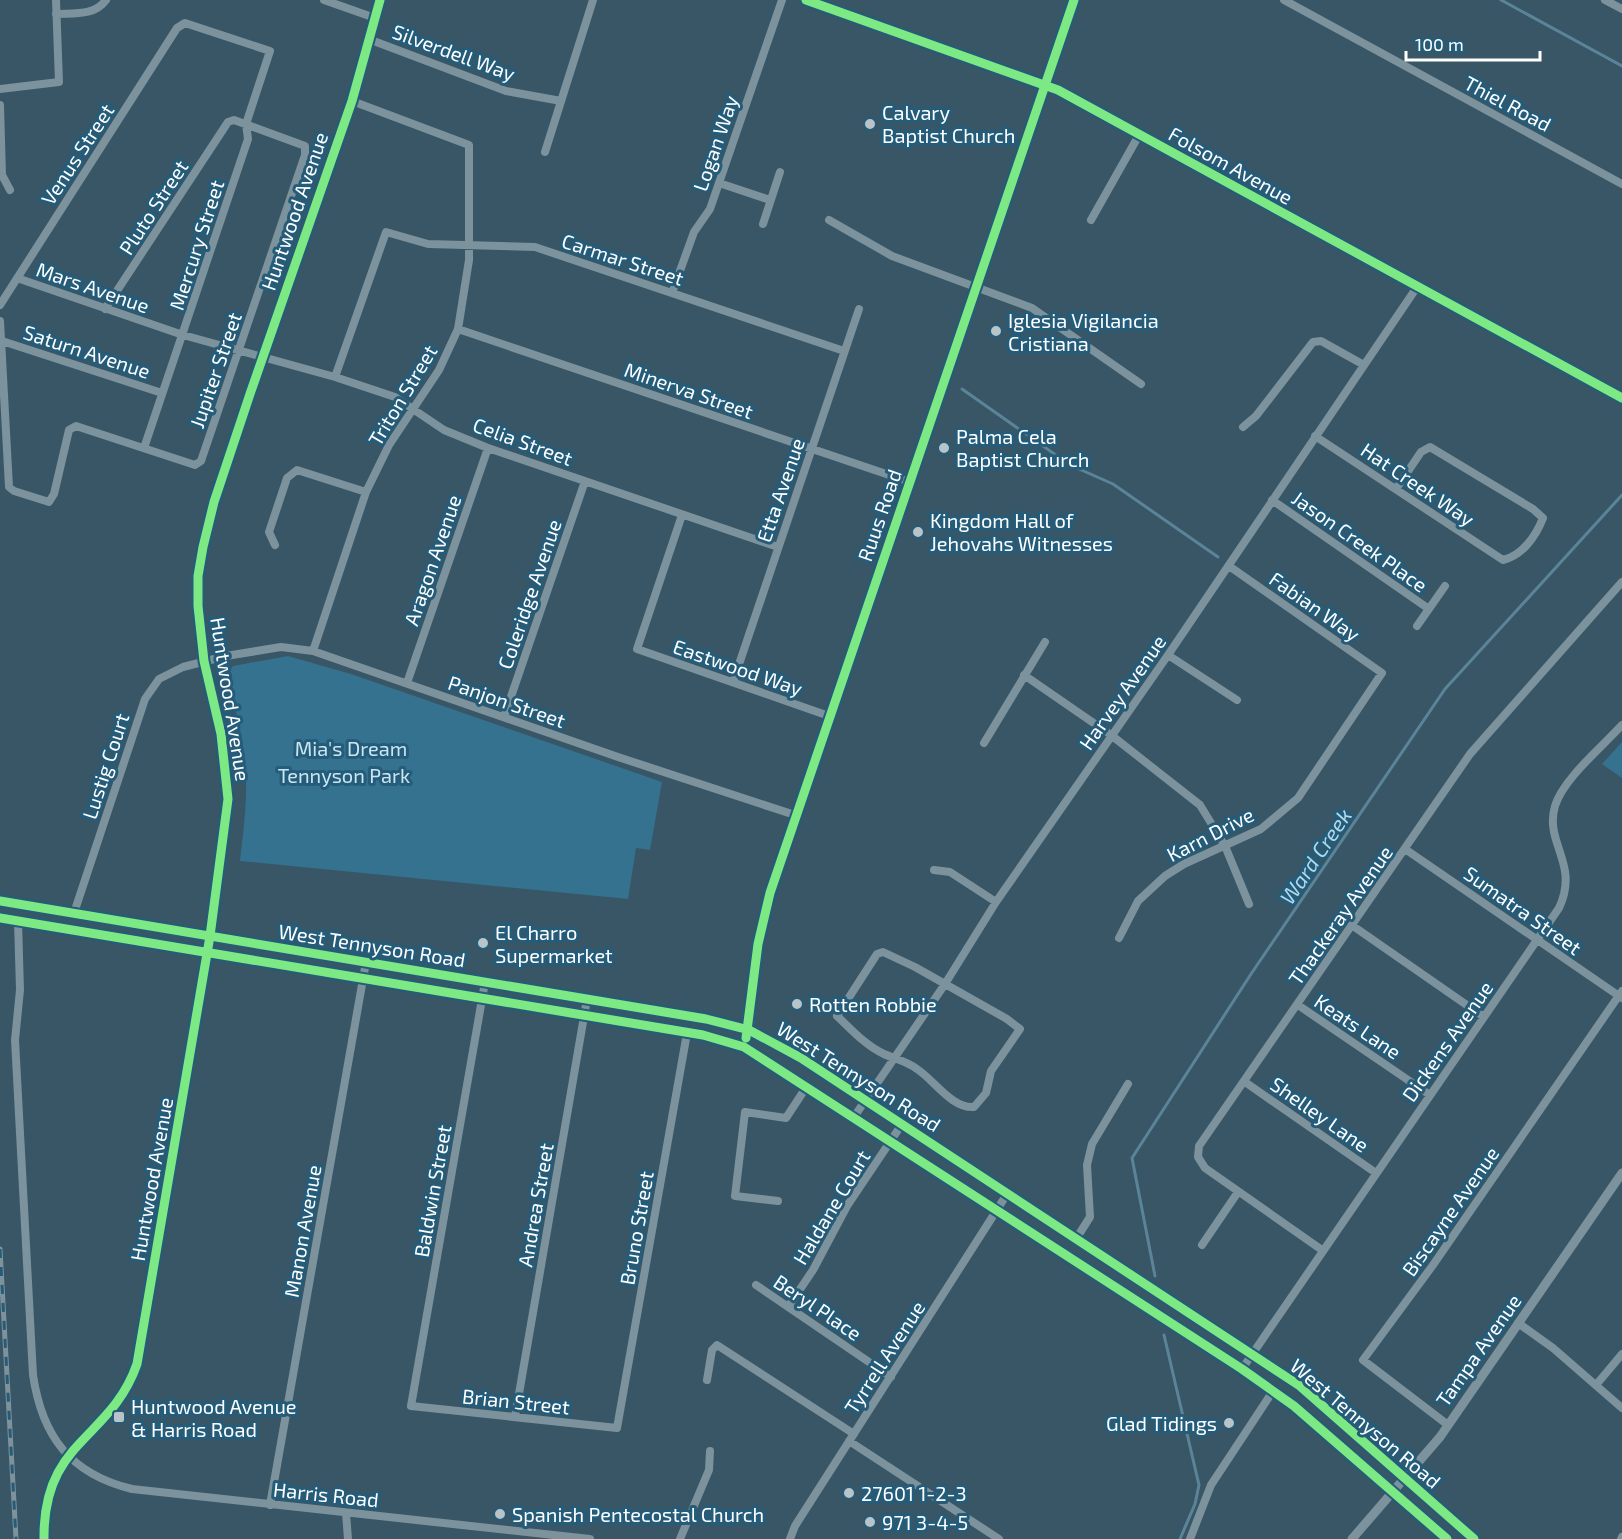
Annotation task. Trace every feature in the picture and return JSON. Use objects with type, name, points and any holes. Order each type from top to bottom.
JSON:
[{"type":"main road","name":"West Tennyson Road","points":[[0,901],[706,1019],[749,1030],[790,1052],[865,1100],[1253,1353],[1299,1386],[1474,1539]]},
{"type":"main road","name":"West Tennyson Road","points":[[0,918],[703,1035],[744,1047],[1242,1369],[1273,1391],[1447,1539]]},
{"type":"street","points":[[0,89],[59,82],[56,0]]},
{"type":"street","points":[[57,14],[89,12],[100,8],[106,0]]},
{"type":"street","points":[[324,0],[375,18]]},
{"type":"street","name":"Huntwood Avenue","points":[[44,1539],[49,1493],[68,1454],[119,1400],[137,1364],[208,952],[228,799],[221,734],[204,661],[198,606],[198,576],[207,524],[262,357],[352,101],[371,40],[380,0]]},
{"type":"street","points":[[545,152],[593,0]]},
{"type":"street","name":"Logan Way","points":[[672,293],[694,232],[710,209],[782,0]]},
{"type":"street","name":"Folsom Avenue","points":[[806,0],[1046,84],[1622,398]]},
{"type":"street","name":"Ruus Road","points":[[744,1047],[749,1030],[759,941],[770,893],[1074,0]]},
{"type":"street","name":"Thiel Road","points":[[1284,0],[1622,184]]},
{"type":"street","points":[[1605,0],[1618,5]]},
{"type":"street","name":"Venus Street","points":[[0,306],[177,28],[185,23],[270,51]]},
{"type":"street","name":"Silverdell Way","points":[[371,40],[506,91],[561,101]]},
{"type":"street","name":"Mercury Street","points":[[144,448],[248,139],[246,124],[270,51]]},
{"type":"street","name":"Triton Street","points":[[313,651],[366,492],[389,445],[439,370],[458,329],[469,245],[469,145],[352,101]]},
{"type":"street","points":[[0,105],[2,175],[10,190]]},
{"type":"street","name":"Pluto Street","points":[[105,309],[228,122],[234,120],[246,124]]},
{"type":"street","name":"Jupiter Street","points":[[144,448],[195,465],[201,461],[240,352],[304,155],[305,146],[246,124]]},
{"type":"street","points":[[1091,220],[1139,135]]},
{"type":"street","points":[[763,224],[780,172]]},
{"type":"street","points":[[719,183],[771,200]]},
{"type":"street","points":[[829,220],[892,256],[1032,309],[1141,384]]},
{"type":"street","name":"Carmar Street","points":[[335,377],[386,232],[428,244],[535,247],[844,351]]},
{"type":"street","name":"Mars Avenue","points":[[17,279],[183,335],[262,357]]},
{"type":"street","name":"Harvey Avenue","points":[[854,1117],[945,984],[996,902],[1229,566],[1417,287]]},
{"type":"street","name":"Etta Avenue","points":[[732,682],[859,309]]},
{"type":"street","points":[[0,321],[9,487],[14,491],[49,502],[54,494],[69,430],[76,426],[144,448]]},
{"type":"street","name":"Minerva Street","points":[[458,329],[910,482]]},
{"type":"street","name":"Saturn Avenue","points":[[2,341],[162,393]]},
{"type":"street","points":[[1243,426],[1256,416],[1313,342],[1321,341],[1364,365]]},
{"type":"street","name":"Celia Street","points":[[262,357],[335,377],[395,397],[444,430],[488,448],[778,547]]},
{"type":"street","name":"Hat Creek Way","points":[[1315,436],[1503,560],[1513,558],[1536,534],[1543,518],[1533,509],[1430,447],[1421,452],[1396,489]]},
{"type":"street","name":"Aragon Avenue","points":[[407,683],[488,448]]},
{"type":"street","points":[[275,545],[269,532],[287,478],[297,470],[366,492]]},
{"type":"street","name":"Coleridge Avenue","points":[[504,717],[585,481]]},
{"type":"street","name":"Jason Creek Place","points":[[1272,501],[1429,609]]},
{"type":"street","name":"Eastwood Way","points":[[681,515],[637,649],[829,716]]},
{"type":"street","name":"Fabian Way","points":[[1229,566],[1382,673]]},
{"type":"street","name":"Thackeray Avenue","points":[[1322,1250],[1205,1168],[1198,1157],[1200,1146],[1489,729],[1622,582]]},
{"type":"street","name":"Jason Creek Place","points":[[1417,626],[1445,586]]},
{"type":"street","points":[[984,742],[1045,642]]},
{"type":"street","name":"Panjon Street","points":[[204,661],[280,647],[313,651],[795,815]]},
{"type":"street","points":[[1168,655],[1237,700]]},
{"type":"street","name":"Lustig Court","points":[[74,913],[145,699],[159,679],[183,667],[204,661]]},
{"type":"street","name":"Karn Drive","points":[[1119,938],[1138,901],[1165,876],[1261,829],[1298,798],[1382,673]]},
{"type":"street","points":[[1024,675],[1111,735],[1200,805],[1225,846],[1249,904]]},
{"type":"street","name":"Dickens Avenue","points":[[1242,1369],[1537,940],[1566,893],[1566,865],[1555,833],[1555,805],[1562,791],[1622,725]]},
{"type":"street","name":"Sumatra Street","points":[[1405,849],[1621,995]]},
{"type":"street","points":[[934,870],[950,872],[996,902]]},
{"type":"street","name":"Harris Road","points":[[18,921],[20,990],[15,1040],[33,1375],[40,1412],[47,1429],[68,1454],[92,1475],[119,1486],[590,1539]]},
{"type":"street","points":[[1353,926],[1484,1017]]},
{"type":"street","points":[[883,952],[945,984],[1007,1019],[1020,1029],[991,1071],[986,1093],[974,1107],[959,1105],[917,1069],[896,1056],[885,1054],[865,1042],[837,1016],[877,954],[883,952]]},
{"type":"street","name":"Manon Avenue","points":[[270,1504],[366,962]]},
{"type":"street","name":"Baldwin Street","points":[[411,1406],[485,982]]},
{"type":"street","name":"Biscayne Avenue","points":[[1448,1425],[1363,1360],[1433,1265],[1621,995]]},
{"type":"street","name":"Andrea Street","points":[[515,1416],[587,999]]},
{"type":"street","name":"Keats Lane","points":[[1298,1005],[1430,1095]]},
{"type":"street","name":"Bruno Street","points":[[618,1428],[687,1033]]},
{"type":"street","name":"Shelley Lane","points":[[1245,1082],[1376,1173]]},
{"type":"street","points":[[1076,1239],[1090,1217],[1087,1165],[1092,1144],[1128,1084]]},
{"type":"street","points":[[778,1201],[735,1196],[746,1112],[786,1118],[807,1086]]},
{"type":"street","name":"Haldane Court","points":[[788,1307],[813,1270],[833,1230],[902,1124]]},
{"type":"street","name":"Tampa Avenue","points":[[1352,1539],[1405,1479],[1448,1425],[1622,1173]]},
{"type":"street","points":[[1203,1245],[1238,1192]]},
{"type":"street","name":"Tyrrell Avenue","points":[[790,1539],[795,1526],[1007,1194]]},
{"type":"street","name":"Beryl Place","points":[[756,1285],[891,1377]]},
{"type":"street","points":[[1518,1323],[1622,1408]]},
{"type":"street","points":[[707,1380],[712,1350],[717,1345],[999,1539]]},
{"type":"street","points":[[1596,1385],[1622,1354]]},
{"type":"street","points":[[1190,1539],[1211,1485],[1273,1391]]},
{"type":"street","name":"Brian Street","points":[[411,1406],[618,1428]]},
{"type":"street","points":[[680,1539],[709,1470],[710,1451]]},
{"type":"street","points":[[346,1513],[348,1539]]},
{"type":"green space","name":"Tennyson Park","points":[[288,656],[351,674],[662,782],[650,850],[636,848],[628,899],[240,861],[246,777],[244,751],[227,675],[233,666]]},
{"type":"green space","points":[[1622,742],[1622,778],[1602,764]]},
{"type":"waterway","points":[[1501,0],[1622,66]]},
{"type":"waterway","points":[[962,389],[1070,465],[1113,484],[1218,557]]},
{"type":"waterway","name":"Ward Creek","points":[[1155,1276],[1132,1158],[1251,974],[1445,689],[1622,495]]},
{"type":"waterway","name":"Ward Creek","points":[[1164,1335],[1199,1485],[1195,1504],[1180,1539]]},
{"type":"railway","points":[[0,1249],[16,1539]]},
{"type":"cycle path","points":[[44,1539],[47,1506],[54,1480],[66,1460],[111,1410],[125,1390],[137,1364],[210,936],[228,799],[221,734],[204,661],[198,606],[198,576],[203,547],[214,502],[250,394],[352,101],[380,0]]},
{"type":"cycle path","points":[[806,0],[1058,90],[1622,398]]},
{"type":"cycle path","points":[[746,1038],[758,944],[770,893],[1074,0]]},
{"type":"cycle path","points":[[0,901],[706,1019],[749,1030],[801,1058],[1300,1386],[1474,1539]]},
{"type":"cycle path","points":[[0,918],[703,1035],[744,1047],[1242,1369],[1294,1406],[1447,1539]]},
{"type":"place","name":"Calvary Baptist Church","points":[[870,124]]},
{"type":"place","name":"Iglesia Vigilancia Cristiana","points":[[996,331]]},
{"type":"place","name":"Palma Cela Baptist Church","points":[[944,448]]},
{"type":"place","name":"Kingdom Hall of Jehovahs Witnesses","points":[[918,532]]},
{"type":"place","name":"El Charro Supermarket","points":[[483,943]]},
{"type":"place","name":"Rotten Robbie","points":[[797,1004]]},
{"type":"place","name":"Huntwood Avenue & Harris Road","points":[[119,1417]]},
{"type":"place","name":"Glad Tidings","points":[[1229,1423]]},
{"type":"place","name":"27601 1-2-3","points":[[849,1493]]},
{"type":"place","name":"Spanish Pentecostal Church","points":[[500,1514]]},
{"type":"place","name":"971 3-4-5","points":[[870,1522]]},
{"type":"park label","name":"Mia's Dream","points":[[351,748]]}]
